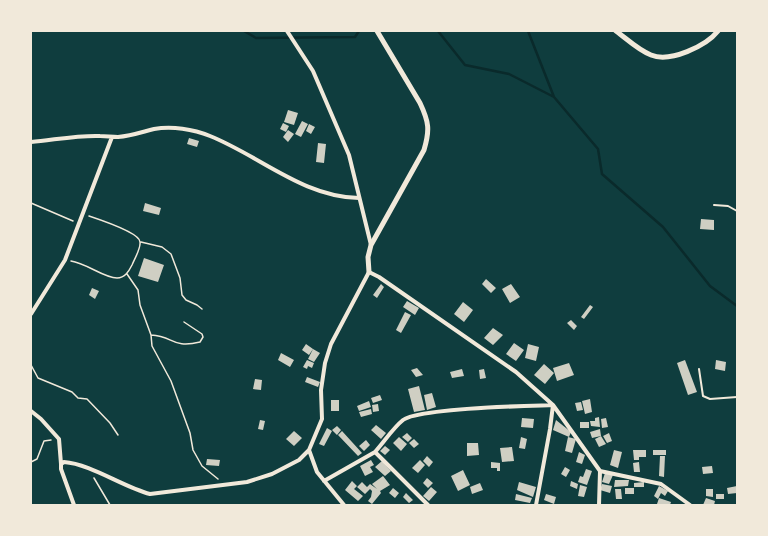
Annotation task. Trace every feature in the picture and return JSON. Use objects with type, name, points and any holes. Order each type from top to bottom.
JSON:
[{"type":"street","points":[[287,31],[313,71],[349,155],[371,244]]},
{"type":"street","points":[[62,464],[68,463],[86,469],[139,492],[150,494],[167,493],[220,484],[247,482],[272,474],[299,460],[309,450],[322,419],[321,390],[325,363],[331,344],[369,272],[368,257],[371,244],[424,150],[429,135],[427,120],[420,103],[377,31]]},
{"type":"street","points":[[616,31],[652,56],[663,58],[691,50],[708,41],[718,31]]},
{"type":"street","points":[[31,142],[100,136],[112,137],[133,135],[154,129],[186,129],[210,136],[305,186],[334,194],[360,198]]},
{"type":"street","points":[[31,314],[65,260],[112,137]]},
{"type":"street","points":[[369,272],[379,277],[516,372],[552,405],[600,471],[599,505]]},
{"type":"street","points":[[324,481],[375,452],[403,420],[409,417],[489,407],[552,405]]},
{"type":"street","points":[[536,505],[550,429],[552,405]]},
{"type":"street","points":[[31,411],[41,418],[59,439],[62,464],[61,469],[74,505]]},
{"type":"street","points":[[309,450],[317,472],[344,505]]},
{"type":"street","points":[[375,452],[428,505]]},
{"type":"street","points":[[600,471],[661,484],[690,505]]},
{"type":"lane","points":[[714,205],[728,206],[737,211]]},
{"type":"lane","points":[[699,369],[703,396],[710,399],[737,397]]},
{"type":"path","points":[[31,202],[79,223]]},
{"type":"path","points":[[82,213],[132,233],[139,238],[141,242],[162,247],[171,254],[180,278],[182,295],[186,300],[202,309]]},
{"type":"path","points":[[65,260],[88,266],[108,276],[117,278],[127,274],[141,242]]},
{"type":"path","points":[[127,274],[138,290],[140,305],[151,335],[152,346],[168,374],[180,405],[193,450],[202,466],[218,478],[220,484]]},
{"type":"path","points":[[151,335],[160,335],[179,344],[188,345],[200,342],[203,337],[202,334],[184,322]]},
{"type":"path","points":[[31,365],[38,378],[72,392],[78,398],[87,399],[110,423],[118,435]]},
{"type":"path","points":[[31,462],[37,459],[44,441],[59,439]]},
{"type":"path","points":[[86,469],[102,489],[110,505]]},
{"type":"building","points":[[288,110],[298,113],[294,125],[284,122]]},
{"type":"building","points":[[302,121],[308,124],[301,137],[295,134]]},
{"type":"building","points":[[283,123],[289,126],[286,132],[280,129]]},
{"type":"building","points":[[309,124],[315,127],[311,134],[306,131]]},
{"type":"building","points":[[288,130],[294,134],[288,142],[283,137]]},
{"type":"building","points":[[189,138],[199,141],[197,147],[187,144]]},
{"type":"building","points":[[318,143],[326,144],[324,163],[316,162]]},
{"type":"building","points":[[145,203],[161,208],[159,215],[143,211]]},
{"type":"building","points":[[701,219],[714,220],[714,230],[700,229]]},
{"type":"building","points":[[144,258],[164,265],[158,282],[138,276]]},
{"type":"building","points":[[486,279],[496,288],[491,293],[482,284]]},
{"type":"building","points":[[381,284],[384,287],[377,298],[373,295]]},
{"type":"building","points":[[511,284],[520,297],[510,303],[502,289]]},
{"type":"building","points":[[92,288],[99,291],[95,299],[89,295]]},
{"type":"building","points":[[407,301],[419,308],[415,315],[403,307]]},
{"type":"building","points":[[463,302],[473,310],[464,322],[454,314]]},
{"type":"building","points":[[590,305],[593,307],[584,319],[581,317]]},
{"type":"building","points":[[405,312],[411,315],[401,333],[396,330]]},
{"type":"building","points":[[571,320],[577,326],[574,330],[567,323]]},
{"type":"building","points":[[493,328],[503,335],[493,345],[484,338]]},
{"type":"building","points":[[514,343],[524,350],[516,361],[506,354]]},
{"type":"building","points":[[306,344],[313,349],[309,355],[302,350]]},
{"type":"building","points":[[528,344],[539,347],[536,361],[525,358]]},
{"type":"building","points":[[313,349],[320,353],[314,362],[308,359]]},
{"type":"building","points":[[281,353],[294,360],[290,367],[278,360]]},
{"type":"building","points":[[307,360],[314,363],[312,368],[308,366],[307,369],[303,367]]},
{"type":"building","points":[[685,360],[697,392],[688,395],[677,363]]},
{"type":"building","points":[[716,360],[726,362],[725,371],[715,369]]},
{"type":"building","points":[[569,363],[574,375],[557,381],[553,368]]},
{"type":"building","points":[[544,364],[554,373],[545,384],[534,375]]},
{"type":"building","points":[[417,368],[423,375],[416,377],[411,370]]},
{"type":"building","points":[[462,369],[464,376],[452,378],[450,372]]},
{"type":"building","points":[[484,369],[486,378],[480,379],[479,370]]},
{"type":"building","points":[[307,377],[320,382],[318,387],[305,382]]},
{"type":"building","points":[[255,379],[262,380],[261,390],[253,389]]},
{"type":"building","points":[[419,386],[425,410],[414,412],[408,389]]},
{"type":"building","points":[[432,393],[436,407],[427,410],[424,395]]},
{"type":"building","points":[[380,395],[382,400],[373,403],[371,398]]},
{"type":"building","points":[[590,399],[592,412],[585,414],[582,401]]},
{"type":"building","points":[[331,400],[339,400],[339,411],[331,411]]},
{"type":"building","points":[[369,401],[371,407],[359,411],[357,406]]},
{"type":"building","points":[[581,402],[583,410],[577,411],[575,403]]},
{"type":"building","points":[[378,404],[379,411],[373,412],[372,405]]},
{"type":"building","points":[[371,409],[372,414],[361,417],[359,412]]},
{"type":"building","points":[[599,417],[600,427],[591,426],[590,421],[595,421],[595,418]]},
{"type":"building","points":[[522,418],[534,419],[533,428],[521,427]]},
{"type":"building","points":[[606,418],[608,427],[602,428],[601,419]]},
{"type":"building","points":[[260,420],[265,421],[263,430],[258,429]]},
{"type":"building","points":[[556,420],[571,432],[569,437],[553,430]]},
{"type":"building","points":[[580,422],[589,422],[589,428],[580,428]]},
{"type":"building","points":[[376,425],[386,433],[381,439],[371,430]]},
{"type":"building","points":[[337,426],[341,430],[337,435],[332,430]]},
{"type":"building","points":[[327,428],[332,431],[324,446],[319,444]]},
{"type":"building","points":[[600,429],[601,436],[592,438],[590,432]]},
{"type":"building","points":[[294,431],[302,438],[294,446],[286,439]]},
{"type":"building","points":[[342,431],[362,453],[358,456],[338,435]]},
{"type":"building","points":[[407,433],[412,438],[408,442],[402,437]]},
{"type":"building","points":[[609,433],[612,441],[607,443],[603,436]]},
{"type":"building","points":[[601,436],[606,444],[599,447],[595,439]]},
{"type":"building","points":[[399,437],[407,444],[401,451],[393,443]]},
{"type":"building","points":[[521,437],[527,439],[525,449],[519,448]]},
{"type":"building","points":[[568,437],[576,439],[572,453],[565,451]]},
{"type":"building","points":[[414,439],[419,444],[414,448],[409,443]]},
{"type":"building","points":[[366,440],[370,445],[364,451],[359,446]]},
{"type":"building","points":[[467,443],[478,443],[479,455],[467,456]]},
{"type":"building","points":[[385,446],[390,450],[385,455],[380,451]]},
{"type":"building","points":[[512,447],[514,461],[502,462],[500,448]]},
{"type":"building","points":[[614,450],[622,452],[618,468],[610,465]]},
{"type":"building","points":[[633,450],[646,450],[646,457],[639,457],[639,460],[634,460]]},
{"type":"building","points":[[653,450],[666,450],[666,455],[653,455]]},
{"type":"building","points":[[579,452],[585,455],[582,464],[576,462]]},
{"type":"building","points":[[427,456],[433,462],[429,467],[423,461]]},
{"type":"building","points":[[660,456],[665,456],[664,477],[659,476]]},
{"type":"building","points":[[207,459],[220,460],[219,466],[206,465]]},
{"type":"building","points":[[371,460],[374,465],[370,467],[373,472],[365,476],[360,466]]},
{"type":"building","points":[[420,460],[425,465],[418,473],[412,468]]},
{"type":"building","points":[[382,461],[391,471],[385,476],[375,467]]},
{"type":"building","points":[[491,462],[500,463],[500,471],[497,471],[497,468],[491,468]]},
{"type":"building","points":[[639,462],[640,472],[634,472],[633,463]]},
{"type":"building","points":[[712,466],[713,473],[703,474],[702,467]]},
{"type":"building","points":[[565,467],[570,470],[566,477],[561,474]]},
{"type":"building","points":[[586,469],[592,471],[587,485],[578,482],[580,476],[583,477]]},
{"type":"building","points":[[463,470],[470,485],[458,491],[451,476]]},
{"type":"building","points":[[605,473],[613,475],[609,484],[602,482]]},
{"type":"building","points":[[383,476],[390,485],[380,491],[381,493],[372,504],[368,501],[371,497],[372,491],[370,489],[365,494],[357,487],[362,482],[367,487],[370,484],[377,489],[372,484]]},
{"type":"building","points":[[427,478],[433,483],[428,488],[423,483]]},
{"type":"building","points":[[615,480],[629,480],[628,486],[614,487]]},
{"type":"building","points":[[352,481],[357,486],[354,489],[363,496],[358,501],[345,490]]},
{"type":"building","points":[[571,481],[578,484],[577,489],[570,486]]},
{"type":"building","points":[[519,482],[536,487],[533,497],[517,490]]},
{"type":"building","points":[[644,482],[644,487],[634,487],[634,483]]},
{"type":"building","points":[[480,483],[483,490],[472,494],[470,487]]},
{"type":"building","points":[[602,484],[612,486],[610,493],[600,490]]},
{"type":"building","points":[[580,485],[587,487],[584,497],[578,496]]},
{"type":"building","points":[[659,486],[668,491],[665,496],[661,493],[658,499],[654,496]]},
{"type":"building","points":[[737,486],[737,493],[728,494],[727,488]]},
{"type":"building","points":[[431,487],[437,492],[429,501],[423,496]]},
{"type":"building","points":[[393,488],[399,493],[395,498],[389,493]]},
{"type":"building","points":[[625,488],[634,488],[634,494],[625,494]]},
{"type":"building","points":[[615,489],[621,489],[622,499],[616,499]]},
{"type":"building","points":[[706,489],[713,489],[713,497],[706,496]]},
{"type":"building","points":[[406,493],[413,500],[409,503],[403,497]]},
{"type":"building","points":[[516,494],[532,498],[530,503],[515,500]]},
{"type":"building","points":[[546,494],[556,497],[554,504],[544,500]]},
{"type":"building","points":[[716,494],[724,494],[724,499],[716,499]]},
{"type":"building","points":[[659,498],[671,502],[670,505],[657,504]]},
{"type":"building","points":[[706,498],[715,501],[714,505],[703,505]]},
{"type":"waterway","points":[[244,31],[256,38],[355,37],[359,31]]},
{"type":"waterway","points":[[438,31],[465,65],[509,74],[554,97]]},
{"type":"waterway","points":[[528,31],[554,97],[598,149],[602,174],[663,227],[710,286],[737,306]]}]
